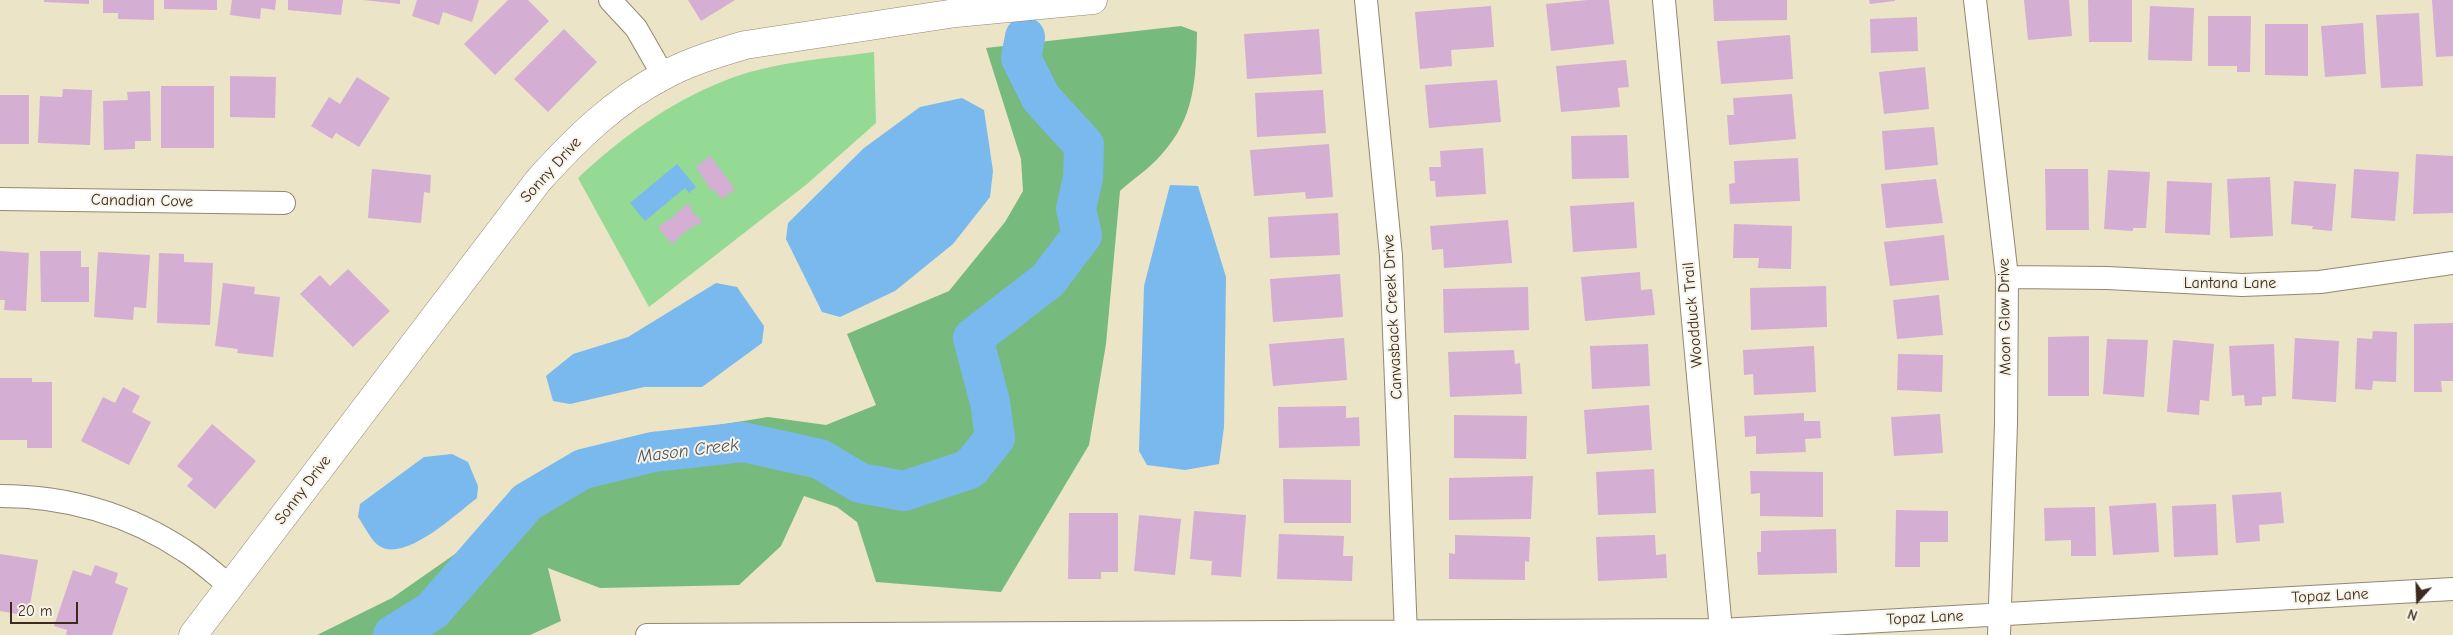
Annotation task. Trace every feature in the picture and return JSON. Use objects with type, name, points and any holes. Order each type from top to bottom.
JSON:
[{"type":"street","points":[[610,0],[636,28],[663,75]]},
{"type":"street","name":"Sonny Drive","points":[[193,635],[538,181],[566,150],[597,122],[637,91],[663,75],[745,45],[954,6],[1093,0]]},
{"type":"street","name":"Canvasback Creek Drive","points":[[1366,0],[1391,256],[1406,633]]},
{"type":"street","name":"Woodduck Trail","points":[[1664,0],[1721,630]]},
{"type":"street","name":"Moon Glow Drive","points":[[1975,0],[2007,277],[2006,424],[1999,625]]},
{"type":"street","name":"Canadian Cove","points":[[0,199],[284,203]]},
{"type":"street","name":"Lantana Lane","points":[[2007,277],[2106,278],[2252,285],[2320,282],[2453,263]]},
{"type":"street","points":[[0,496],[59,500],[98,509],[145,528],[186,551],[230,586]]},
{"type":"street","name":"Topaz Lane","points":[[647,634],[1406,633],[1999,625],[2453,589]]},
{"type":"green space","points":[[1181,26],[1197,32],[1196,66],[1191,97],[1181,127],[1172,141],[1151,165],[1120,191],[1106,344],[1089,445],[1001,592],[876,582],[857,522],[837,507],[804,496],[781,546],[739,585],[600,588],[548,568],[561,621],[530,635],[317,635],[392,598],[468,545],[542,475],[581,450],[644,437],[768,417],[826,425],[876,405],[847,334],[949,291],[1005,222],[1023,191],[1021,159],[986,48]]},
{"type":"green space","points":[[874,52],[876,123],[807,184],[649,307],[578,178],[611,149],[646,123],[684,100],[724,81],[779,65]]},
{"type":"water","points":[[962,98],[984,110],[993,171],[990,197],[953,244],[895,291],[840,317],[822,312],[786,239],[788,223],[864,148],[920,107]]},
{"type":"water","points":[[677,164],[696,187],[689,193],[685,188],[645,221],[630,203]]},
{"type":"water","points":[[1170,185],[1198,186],[1226,277],[1224,427],[1219,464],[1185,470],[1147,465],[1139,451],[1144,286]]},
{"type":"water","points":[[716,283],[737,287],[764,326],[762,343],[702,387],[644,387],[570,404],[553,401],[546,376],[573,354],[628,337]]},
{"type":"water","points":[[452,454],[468,462],[478,486],[477,498],[443,525],[415,543],[401,548],[389,549],[378,545],[358,517],[360,504],[424,457]]},
{"type":"building","points":[[44,0],[89,0],[89,4],[44,2]]},
{"type":"building","points":[[103,0],[154,0],[154,20],[118,19],[118,13],[103,13]]},
{"type":"building","points":[[164,0],[217,0],[217,10],[164,9]]},
{"type":"building","points":[[232,0],[276,0],[275,10],[261,8],[260,19],[230,15]]},
{"type":"building","points":[[288,0],[343,0],[341,15],[288,10]]},
{"type":"building","points":[[363,0],[400,0],[400,4]]},
{"type":"building","points":[[417,0],[479,0],[472,22],[443,12],[439,25],[412,16]]},
{"type":"building","points":[[508,0],[528,0],[549,21],[495,75],[464,44]]},
{"type":"building","points":[[688,0],[735,0],[701,21]]},
{"type":"building","points":[[1609,0],[1614,44],[1551,51],[1546,4]]},
{"type":"building","points":[[1713,0],[1787,0],[1787,20],[1714,21]]},
{"type":"building","points":[[1869,0],[1895,0],[1895,1],[1870,4]]},
{"type":"building","points":[[2024,0],[2069,0],[2072,36],[2028,40]]},
{"type":"building","points":[[2088,0],[2132,0],[2132,42],[2089,42]]},
{"type":"building","points":[[2432,0],[2453,0],[2453,56],[2436,57]]},
{"type":"building","points":[[1491,6],[1494,47],[1451,50],[1452,66],[1420,69],[1415,12]]},
{"type":"building","points":[[2150,6],[2194,8],[2192,61],[2148,60]]},
{"type":"building","points":[[2419,13],[2423,86],[2381,88],[2376,15]]},
{"type":"building","points":[[2208,16],[2251,16],[2250,72],[2237,72],[2237,66],[2208,66]]},
{"type":"building","points":[[1917,17],[1918,51],[1871,53],[1870,19]]},
{"type":"building","points":[[2363,23],[2366,74],[2325,77],[2321,26]]},
{"type":"building","points":[[2265,24],[2308,24],[2308,76],[2265,75]]},
{"type":"building","points":[[564,29],[597,62],[548,112],[514,79]]},
{"type":"building","points":[[1319,29],[1322,74],[1247,79],[1244,34]]},
{"type":"building","points":[[1790,35],[1793,79],[1721,84],[1717,41]]},
{"type":"building","points":[[1626,60],[1629,87],[1618,88],[1620,107],[1561,112],[1556,66]]},
{"type":"building","points":[[1925,67],[1929,109],[1884,114],[1879,72]]},
{"type":"building","points":[[230,76],[276,77],[275,118],[230,117]]},
{"type":"building","points":[[357,77],[390,98],[359,147],[336,133],[332,139],[311,126],[329,97],[340,104]]},
{"type":"building","points":[[1497,80],[1501,122],[1429,128],[1425,85]]},
{"type":"building","points":[[161,86],[214,86],[214,148],[161,148]]},
{"type":"building","points":[[63,89],[92,90],[90,145],[38,143],[40,96],[62,97]]},
{"type":"building","points":[[1323,90],[1326,133],[1257,137],[1255,93]]},
{"type":"building","points":[[150,91],[151,141],[135,141],[135,149],[104,150],[103,101],[128,100],[127,92]]},
{"type":"building","points":[[1792,94],[1796,139],[1729,145],[1727,115],[1734,115],[1733,98]]},
{"type":"building","points":[[0,95],[29,95],[29,144],[0,144]]},
{"type":"building","points":[[1934,127],[1938,165],[1885,170],[1882,131]]},
{"type":"building","points":[[1627,135],[1629,178],[1572,179],[1571,136]]},
{"type":"building","points":[[1329,144],[1333,197],[1306,199],[1305,192],[1254,196],[1250,150]]},
{"type":"building","points":[[1483,148],[1486,194],[1436,197],[1435,181],[1430,181],[1429,167],[1441,167],[1440,151]]},
{"type":"building","points":[[2416,154],[2453,156],[2453,213],[2413,214]]},
{"type":"building","points":[[710,156],[735,189],[722,199],[713,189],[711,190],[696,167]]},
{"type":"building","points":[[1798,158],[1800,201],[1730,204],[1729,184],[1735,183],[1734,161]]},
{"type":"building","points":[[372,169],[431,175],[430,193],[424,192],[421,223],[368,218]]},
{"type":"building","points":[[2045,169],[2088,169],[2089,230],[2046,230]]},
{"type":"building","points":[[2354,169],[2399,172],[2395,221],[2351,218]]},
{"type":"building","points":[[2108,170],[2150,172],[2146,228],[2133,228],[2133,231],[2104,229]]},
{"type":"building","points":[[2270,177],[2273,236],[2230,238],[2227,179]]},
{"type":"building","points":[[1936,179],[1943,223],[1886,228],[1881,184]]},
{"type":"building","points":[[2167,181],[2212,183],[2210,235],[2165,233]]},
{"type":"building","points":[[2294,181],[2336,184],[2332,231],[2312,229],[2313,226],[2291,224]]},
{"type":"building","points":[[1634,202],[1637,248],[1573,252],[1570,206]]},
{"type":"building","points":[[688,203],[694,214],[703,221],[686,231],[672,244],[658,227]]},
{"type":"building","points":[[1338,213],[1340,255],[1270,258],[1268,217]]},
{"type":"building","points":[[1508,220],[1512,263],[1444,268],[1443,249],[1432,250],[1430,226]]},
{"type":"building","points":[[1734,224],[1792,226],[1791,269],[1758,268],[1759,258],[1733,258]]},
{"type":"building","points":[[1944,235],[1949,280],[1890,286],[1884,242]]},
{"type":"building","points":[[0,251],[29,253],[26,311],[4,310],[5,300],[0,300]]},
{"type":"building","points":[[40,251],[81,251],[81,267],[89,267],[89,302],[41,302]]},
{"type":"building","points":[[98,252],[150,255],[146,308],[134,307],[133,320],[94,317]]},
{"type":"building","points":[[159,253],[184,254],[184,262],[213,263],[210,325],[157,323]]},
{"type":"building","points":[[348,269],[390,311],[353,347],[300,294],[320,275],[330,286]]},
{"type":"building","points":[[1640,272],[1641,290],[1652,289],[1655,315],[1585,321],[1581,277]]},
{"type":"building","points":[[1340,274],[1343,317],[1273,322],[1270,279]]},
{"type":"building","points":[[223,283],[255,287],[254,294],[280,297],[273,357],[237,353],[238,349],[215,346]]},
{"type":"building","points":[[1826,286],[1827,327],[1751,330],[1750,288]]},
{"type":"building","points":[[1528,287],[1529,330],[1444,333],[1443,289]]},
{"type":"building","points":[[1939,295],[1943,335],[1897,339],[1893,300]]},
{"type":"building","points":[[2453,323],[2453,381],[2441,381],[2442,392],[2414,392],[2414,324]]},
{"type":"building","points":[[2373,331],[2397,332],[2396,382],[2373,381],[2372,390],[2355,389],[2357,338],[2372,339]]},
{"type":"building","points":[[2089,336],[2089,396],[2048,396],[2048,337]]},
{"type":"building","points":[[1344,338],[1347,380],[1273,386],[1269,344]]},
{"type":"building","points":[[2295,338],[2339,341],[2336,402],[2292,399]]},
{"type":"building","points":[[2107,339],[2148,340],[2144,397],[2103,394]]},
{"type":"building","points":[[2173,340],[2214,344],[2209,401],[2200,400],[2199,415],[2167,412]]},
{"type":"building","points":[[1648,344],[1650,386],[1592,389],[1590,346]]},
{"type":"building","points":[[2274,344],[2276,396],[2262,397],[2262,405],[2245,406],[2244,395],[2232,396],[2229,346]]},
{"type":"building","points":[[1814,346],[1816,392],[1754,395],[1753,374],[1744,375],[1743,350]]},
{"type":"building","points":[[1514,350],[1515,364],[1520,363],[1522,394],[1450,397],[1448,352]]},
{"type":"building","points":[[1898,354],[1943,355],[1942,392],[1897,390]]},
{"type":"building","points":[[0,378],[32,378],[32,382],[52,382],[52,448],[27,448],[27,440],[0,440]]},
{"type":"building","points":[[123,387],[140,396],[132,412],[151,422],[129,465],[81,441],[103,397],[115,403]]},
{"type":"building","points":[[1649,405],[1652,450],[1587,454],[1584,410]]},
{"type":"building","points":[[1346,406],[1346,418],[1359,417],[1360,446],[1279,448],[1278,407]]},
{"type":"building","points":[[1804,413],[1804,421],[1820,421],[1821,438],[1805,439],[1806,452],[1756,454],[1756,436],[1745,437],[1744,416]]},
{"type":"building","points":[[1940,414],[1943,453],[1894,456],[1891,417]]},
{"type":"building","points":[[1454,415],[1527,416],[1526,459],[1454,458]]},
{"type":"building","points":[[212,424],[256,461],[215,509],[187,486],[193,479],[177,466]]},
{"type":"building","points":[[1654,469],[1656,513],[1598,515],[1596,472]]},
{"type":"building","points":[[1750,471],[1823,472],[1823,517],[1760,516],[1760,493],[1751,494]]},
{"type":"building","points":[[1533,476],[1531,519],[1449,520],[1449,478]]},
{"type":"building","points":[[1283,479],[1351,480],[1351,523],[1284,523]]},
{"type":"building","points":[[2281,492],[2284,523],[2259,525],[2260,541],[2236,543],[2232,495]]},
{"type":"building","points":[[2156,503],[2159,552],[2113,555],[2109,506]]},
{"type":"building","points":[[2216,504],[2218,555],[2174,557],[2172,506]]},
{"type":"building","points":[[2095,507],[2096,556],[2071,556],[2071,540],[2045,541],[2044,508]]},
{"type":"building","points":[[1896,510],[1948,511],[1948,542],[1920,542],[1920,567],[1895,567]]},
{"type":"building","points":[[1194,511],[1246,515],[1241,577],[1211,575],[1212,561],[1190,559]]},
{"type":"building","points":[[1069,513],[1118,513],[1118,572],[1101,572],[1101,579],[1068,579]]},
{"type":"building","points":[[1139,515],[1181,519],[1175,575],[1134,571]]},
{"type":"building","points":[[1836,529],[1837,573],[1758,575],[1757,552],[1761,552],[1761,531]]},
{"type":"building","points":[[1279,534],[1344,536],[1343,556],[1353,556],[1352,581],[1277,579]]},
{"type":"building","points":[[1455,535],[1530,537],[1529,562],[1525,561],[1525,580],[1449,579],[1449,553],[1455,554]]},
{"type":"building","points":[[1655,535],[1656,555],[1666,554],[1667,578],[1598,581],[1596,537]]},
{"type":"building","points":[[0,554],[38,560],[28,616],[0,611]]},
{"type":"building","points":[[95,565],[118,573],[115,583],[128,588],[112,635],[66,635],[67,630],[54,626],[73,570],[91,576]]},
{"type":"waterway","name":"Mason Creek","points":[[393,635],[432,611],[527,502],[583,469],[653,452],[743,442],[820,459],[860,483],[904,491],[970,469],[995,438],[990,402],[973,338],[1048,280],[1082,235],[1076,209],[1083,178],[1084,145],[1041,98],[1021,58],[1025,37]]}]
